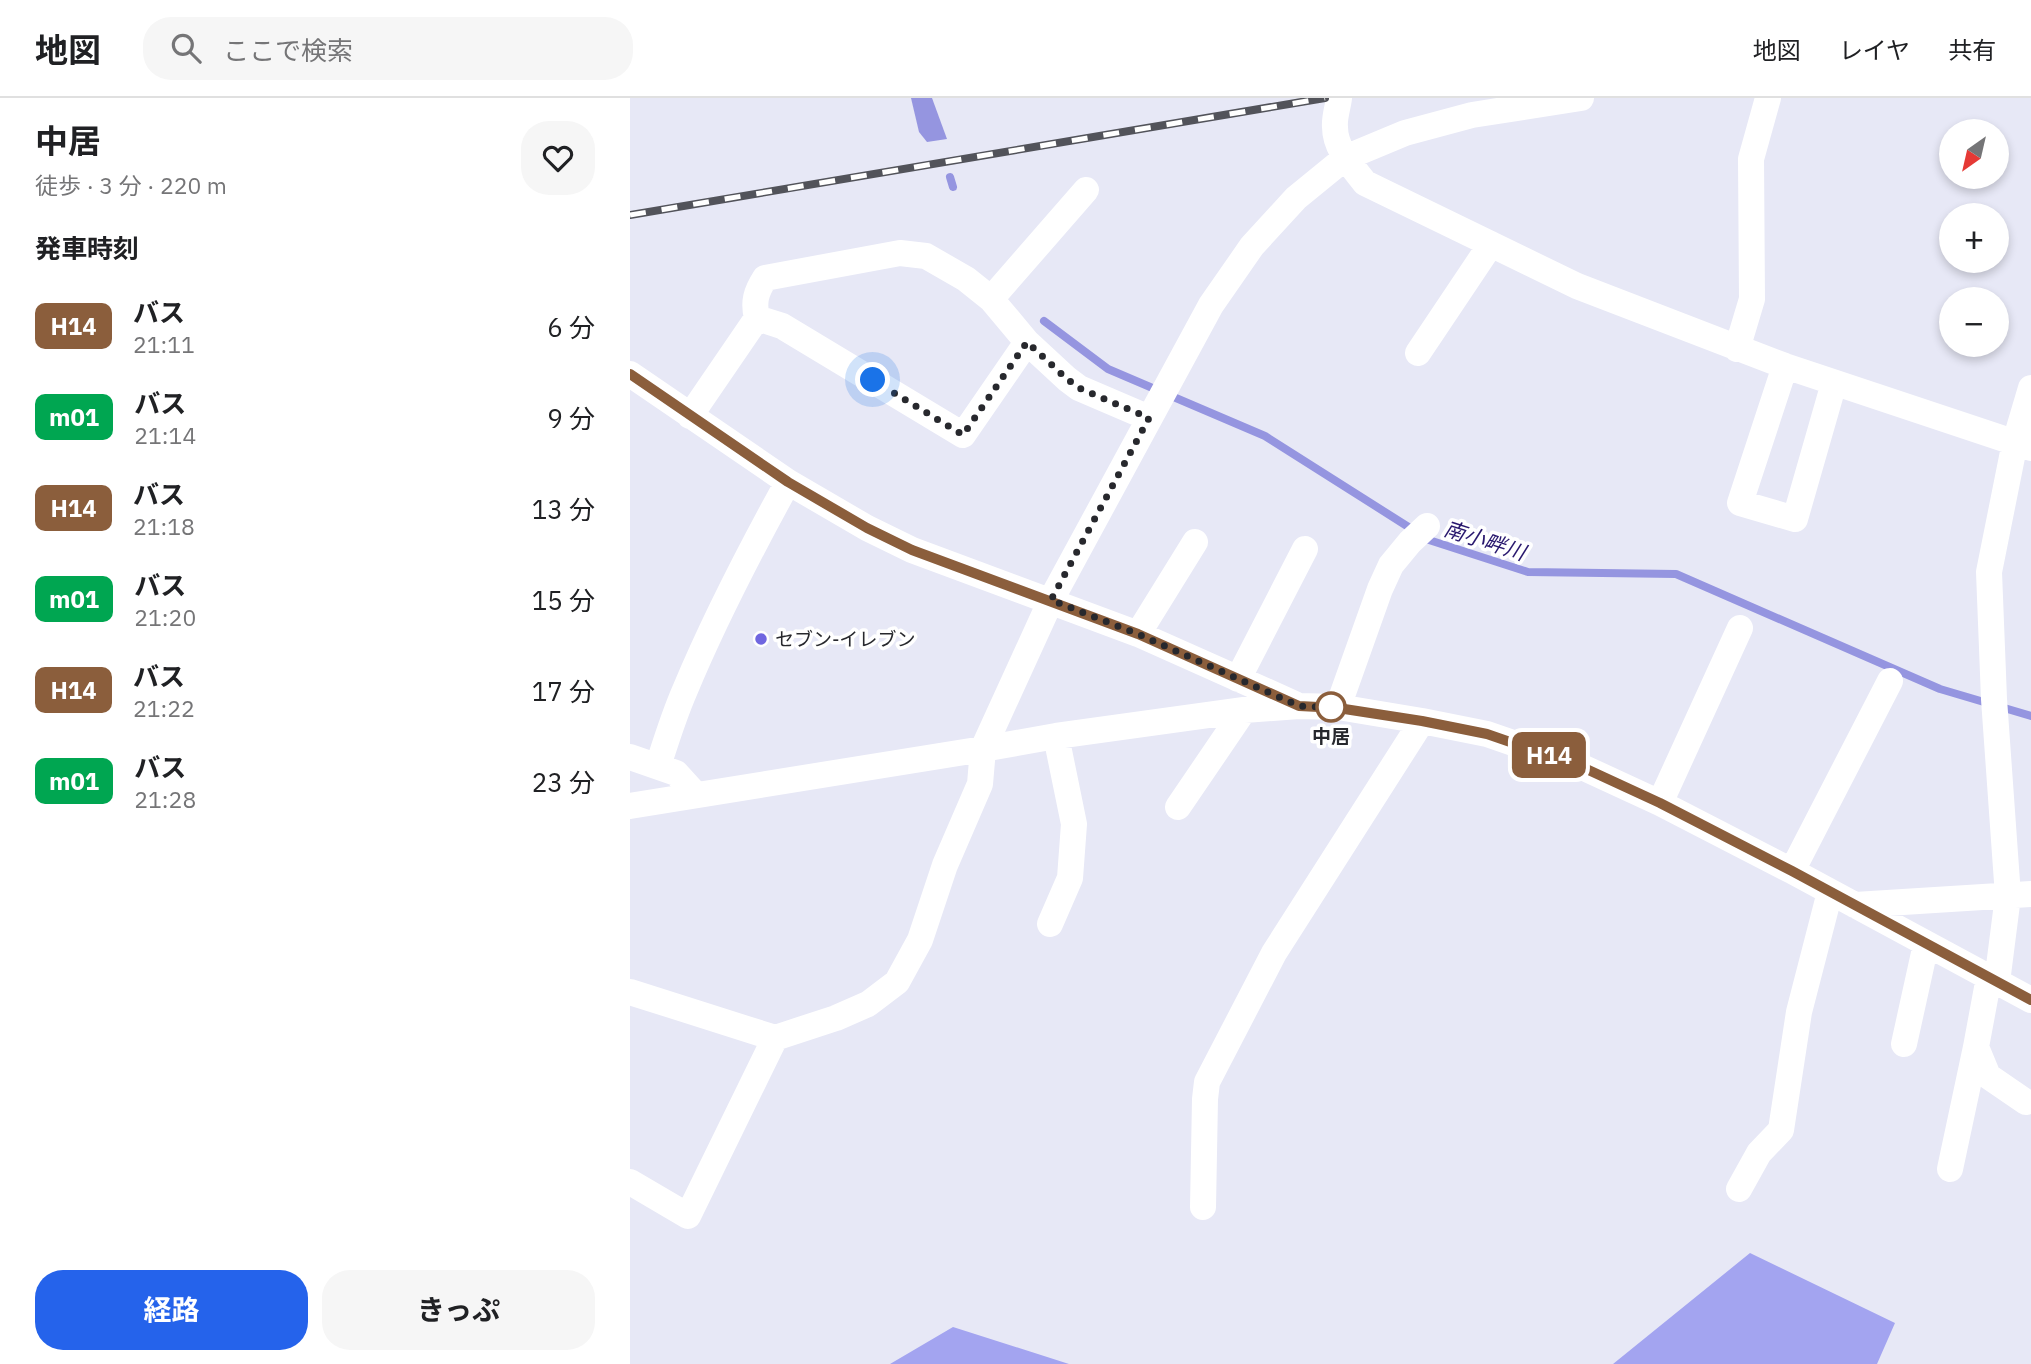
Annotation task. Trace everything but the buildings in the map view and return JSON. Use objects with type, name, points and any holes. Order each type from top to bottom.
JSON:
[{"type":"street","points":[[1339,98],[1335,128],[1345,158],[1365,183],[1577,286],[1737,349],[2023,445]]},
{"type":"street","points":[[630,992],[775,1038],[836,1018],[868,1003],[897,982],[920,940],[945,864],[980,784],[983,749],[1051,600],[1211,305],[1252,246],[1296,198],[1345,158],[1405,133],[1472,115],[1581,98]]},
{"type":"street","points":[[1737,349],[1752,299],[1751,159],[1768,98]]},
{"type":"street","points":[[991,299],[1086,190]]},
{"type":"street","points":[[1419,353],[1490,244]]},
{"type":"street","points":[[690,416],[757,318],[754,306],[757,291],[765,278],[900,253],[926,256],[966,279],[991,299],[1027,342],[1079,388],[1153,411]]},
{"type":"street","points":[[757,318],[782,326],[963,435],[1027,342]]},
{"type":"street","points":[[1785,366],[1740,503],[1795,519],[1834,383]]},
{"type":"street","points":[[630,374],[788,482],[867,528],[912,550],[1138,634],[1299,706]]},
{"type":"street","points":[[1950,1169],[1993,979],[2020,895],[1996,728],[1989,572],[2023,445],[2031,387]]},
{"type":"street","points":[[658,766],[684,692],[716,620],[788,482]]},
{"type":"street","points":[[1338,708],[1391,565],[1418,534]]},
{"type":"street","points":[[1138,634],[1195,542]]},
{"type":"street","points":[[1238,679],[1305,549]]},
{"type":"street","points":[[1660,803],[1740,628]]},
{"type":"street","points":[[1792,871],[1890,681]]},
{"type":"street","points":[[630,806],[1056,736],[1244,710],[1299,706],[1338,708],[1487,734],[1582,767],[1660,803],[1792,871],[2031,1000]]},
{"type":"street","points":[[1178,807],[1244,710]]},
{"type":"street","points":[[1203,1207],[1207,1082],[1274,953],[1422,721]]},
{"type":"street","points":[[1050,924],[1070,878],[1074,824],[1056,736]]},
{"type":"street","points":[[630,757],[676,773],[696,795]]},
{"type":"street","points":[[1739,1189],[1759,1153],[1780,1130],[1799,1012],[1830,892]]},
{"type":"street","points":[[1853,905],[2020,895]]},
{"type":"street","points":[[1904,1044],[1926,944]]},
{"type":"street","points":[[630,1182],[688,1216],[775,1038]]},
{"type":"street","points":[[1976,1047],[1988,1076],[2026,1102]]},
{"type":"shaded area","points":[[911,98],[932,98],[947,139],[927,142],[919,132]]},
{"type":"shaded area","points":[[1750,1253],[1895,1323],[1877,1364],[1613,1364]]},
{"type":"shaded area","points":[[953,1327],[1069,1364],[890,1364]]},
{"type":"waterway","name":"南小畔川","points":[[950,177],[953,187]]},
{"type":"waterway","name":"南小畔川","points":[[1044,321],[1108,369],[1265,436],[1429,540],[1528,572],[1676,574],[1940,689],[2031,716]]},
{"type":"railway","points":[[630,215],[1325,98]]},
{"type":"bus line","name":"H14","points":[[630,374],[788,482],[867,528],[912,550],[1138,634],[1299,706],[1338,708],[1487,734],[1582,767],[1660,803],[1792,871],[2031,1000]]},
{"type":"place","name":"セブン-イレブン","points":[[761,639]]},
{"type":"place","name":"中居","points":[[1331,707]]},
{"type":"route","points":[[873,380],[963,435],[1027,342],[1079,388],[1149,418],[1051,600],[1138,634],[1299,706],[1338,708],[1331,707]]}]
